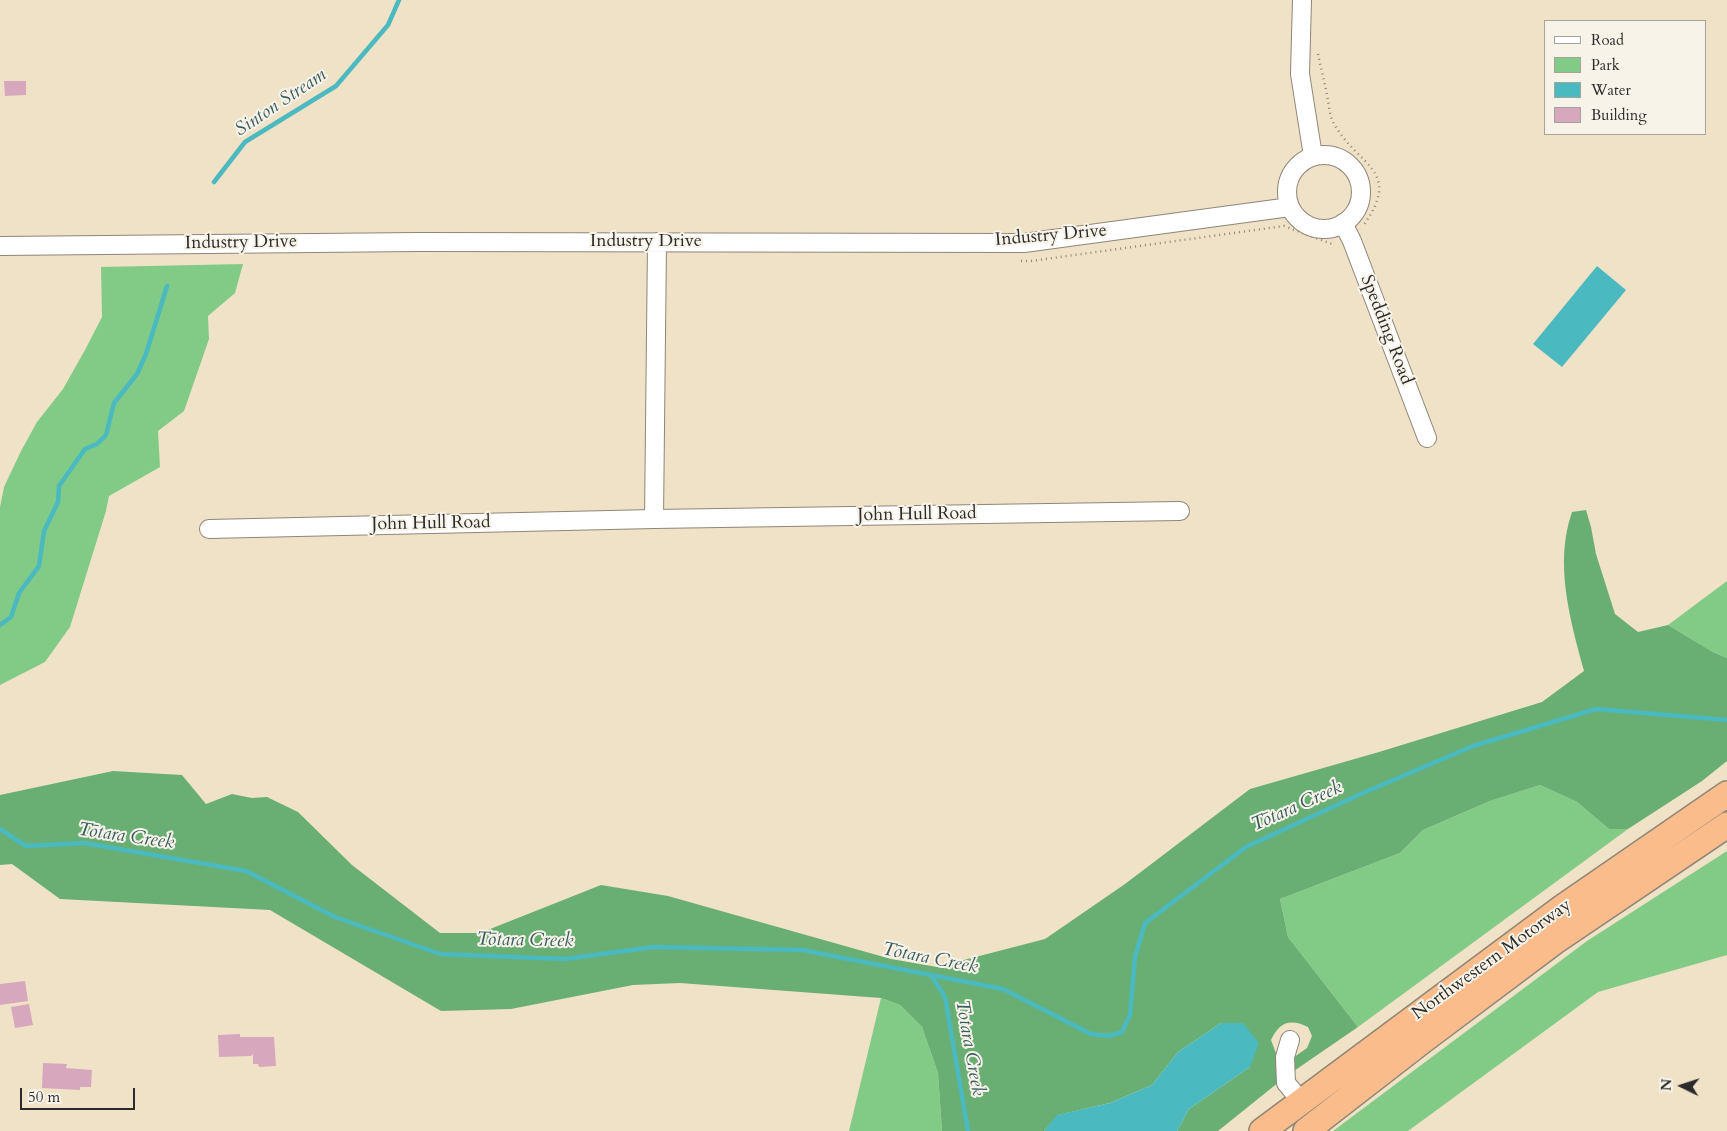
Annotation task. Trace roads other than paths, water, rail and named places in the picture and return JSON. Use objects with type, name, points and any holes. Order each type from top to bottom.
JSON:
[{"type":"highway","name":"Northwestern Motorway","points":[[1262,1131],[1563,907],[1727,794]]},
{"type":"highway","name":"Northwestern Motorway","points":[[1306,1131],[1554,942],[1727,825]]},
{"type":"street","points":[[1302,0],[1300,74],[1313,156]]},
{"type":"street","points":[[1325,154],[1342,160],[1355,171],[1360,182],[1361,194],[1352,216],[1332,228],[1319,228],[1308,225],[1297,217],[1290,207],[1287,195],[1288,182],[1294,170],[1302,162],[1313,156],[1325,154]]},
{"type":"street","name":"Industry Drive","points":[[0,246],[408,242],[1024,242],[1290,207]]},
{"type":"street","name":"Spedding Road","points":[[1343,223],[1352,241],[1427,438]]},
{"type":"street","points":[[654,519],[657,242]]},
{"type":"street","name":"John Hull Road","points":[[208,529],[654,519],[1180,511]]},
{"type":"street","points":[[1290,1040],[1285,1057],[1286,1083],[1301,1101]]},
{"type":"water","points":[[1597,266],[1626,290],[1562,367],[1533,344]]},
{"type":"water","points":[[1221,1023],[1243,1023],[1259,1043],[1250,1067],[1189,1109],[1177,1131],[1044,1131],[1057,1115],[1110,1103],[1152,1085],[1178,1052]]},
{"type":"waterway","name":"Sinton Stream","points":[[214,182],[245,142],[336,86],[388,25],[399,0]]},
{"type":"waterway","name":"Sinton Stream","points":[[0,625],[11,617],[19,593],[39,566],[44,531],[58,502],[59,486],[85,449],[97,444],[106,435],[114,403],[137,374],[146,354],[167,286]]},
{"type":"waterway","name":"Tōtara Creek","points":[[0,829],[26,846],[84,843],[246,871],[335,917],[440,954],[565,959],[654,947],[802,950],[1003,989],[1091,1034],[1109,1036],[1122,1032],[1130,1015],[1135,957],[1145,923],[1246,847],[1363,793],[1473,746],[1596,709],[1727,720]]},
{"type":"waterway","name":"Totara Creek","points":[[931,975],[945,997],[968,1131]]}]
